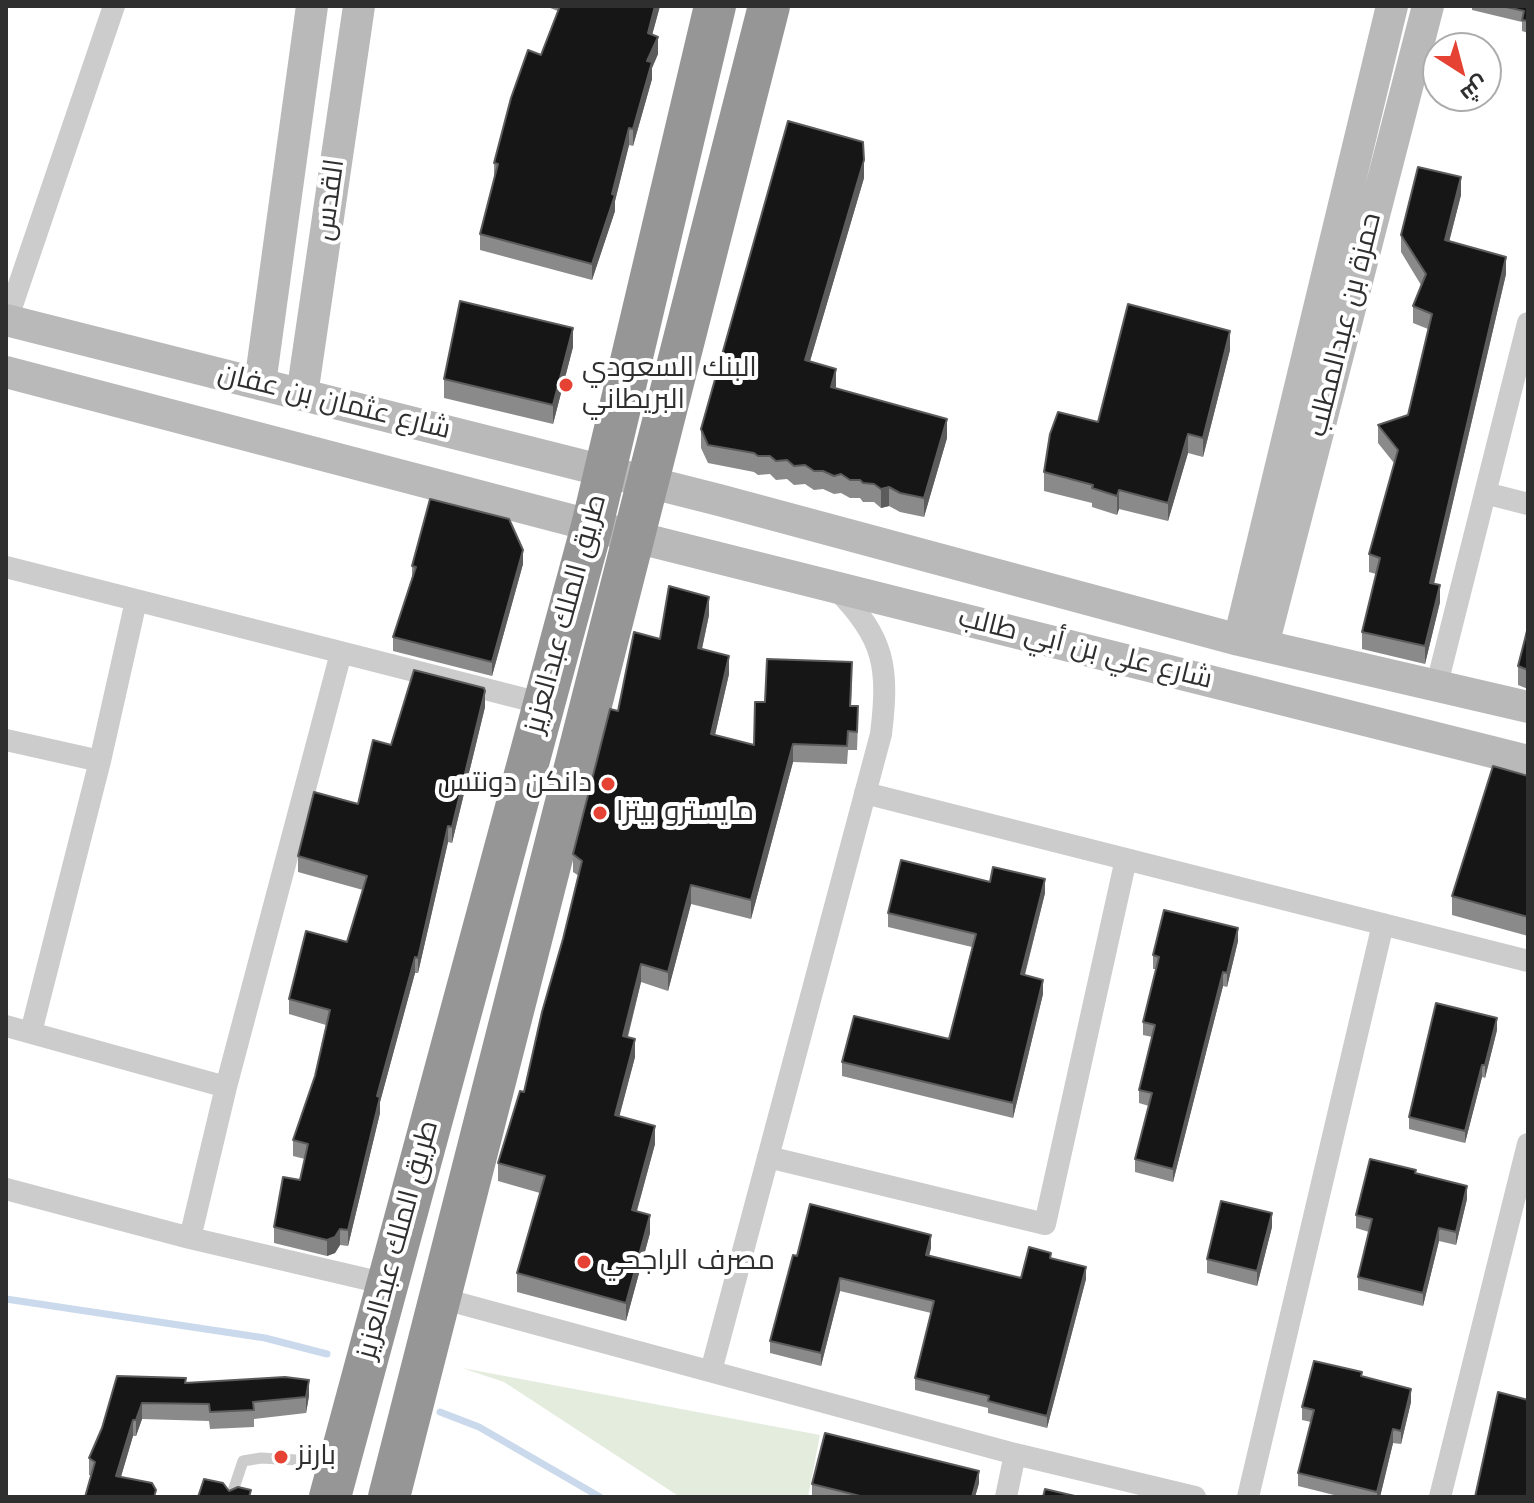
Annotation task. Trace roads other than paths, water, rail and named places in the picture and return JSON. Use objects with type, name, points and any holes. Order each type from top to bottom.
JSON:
[{"type":"highway","name":"طريق الملك عبدالعزيز","points":[[335,1480],[592,526],[715,6]]},
{"type":"highway","name":"طريق الملك عبدالعزيز","points":[[389,1497],[654,484],[769,6]]},
{"type":"street","points":[[6,320],[114,6]]},
{"type":"street","name":"القدس","points":[[260,384],[312,6]]},
{"type":"street","name":"القدس","points":[[302,395],[359,6]]},
{"type":"street","name":"حمزة بن عبدالمطلب","points":[[1251,642],[1392,6]]},
{"type":"street","name":"حمزة بن عبدالمطلب","points":[[1251,642],[1428,6]]},
{"type":"street","name":"شارع عثمان بن عفان","points":[[6,320],[654,484]]},
{"type":"street","points":[[1437,684],[1528,323]]},
{"type":"street","name":"شارع عثمان بن عفان","points":[[6,372],[638,538]]},
{"type":"street","name":"شارع علي بن أبي طالب","points":[[654,484],[1251,642],[1528,707]]},
{"type":"street","points":[[1485,493],[1528,504]]},
{"type":"street","name":"شارع علي بن أبي طالب","points":[[638,538],[1528,761]]},
{"type":"street","points":[[6,567],[544,704]]},
{"type":"street","points":[[711,1371],[881,734],[885,704],[883,665],[874,637],[859,612],[834,587]]},
{"type":"street","points":[[31,1032],[100,761],[136,601]]},
{"type":"street","points":[[190,1238],[226,1087],[341,653]]},
{"type":"street","points":[[6,740],[100,761]]},
{"type":"street","points":[[865,793],[1528,961]]},
{"type":"street","points":[[768,1157],[1045,1224],[1126,859]]},
{"type":"street","points":[[1248,1497],[1383,924]]},
{"type":"street","points":[[6,1026],[226,1087]]},
{"type":"street","points":[[1440,1497],[1528,1144]]},
{"type":"street","points":[[6,1189],[190,1238],[387,1284]]},
{"type":"street","points":[[440,1298],[1015,1454],[1195,1497]]},
{"type":"street","points":[[1006,1497],[1015,1454]]},
{"type":"lane","points":[[231,1497],[243,1461],[261,1458],[335,1480]]},
{"type":"waterway","points":[[6,1299],[265,1338],[327,1354]]},
{"type":"waterway","points":[[440,1412],[479,1427],[600,1497]]},
{"type":"place","name":"البنك السعودي البريطاني","points":[[566,385]]},
{"type":"place","name":"دانكن دونتس","points":[[608,784]]},
{"type":"place","name":"مايسترو بيتزا","points":[[600,813]]},
{"type":"place","name":"مصرف الراجحي","points":[[584,1262]]},
{"type":"place","name":"بارنز","points":[[281,1457]]}]
